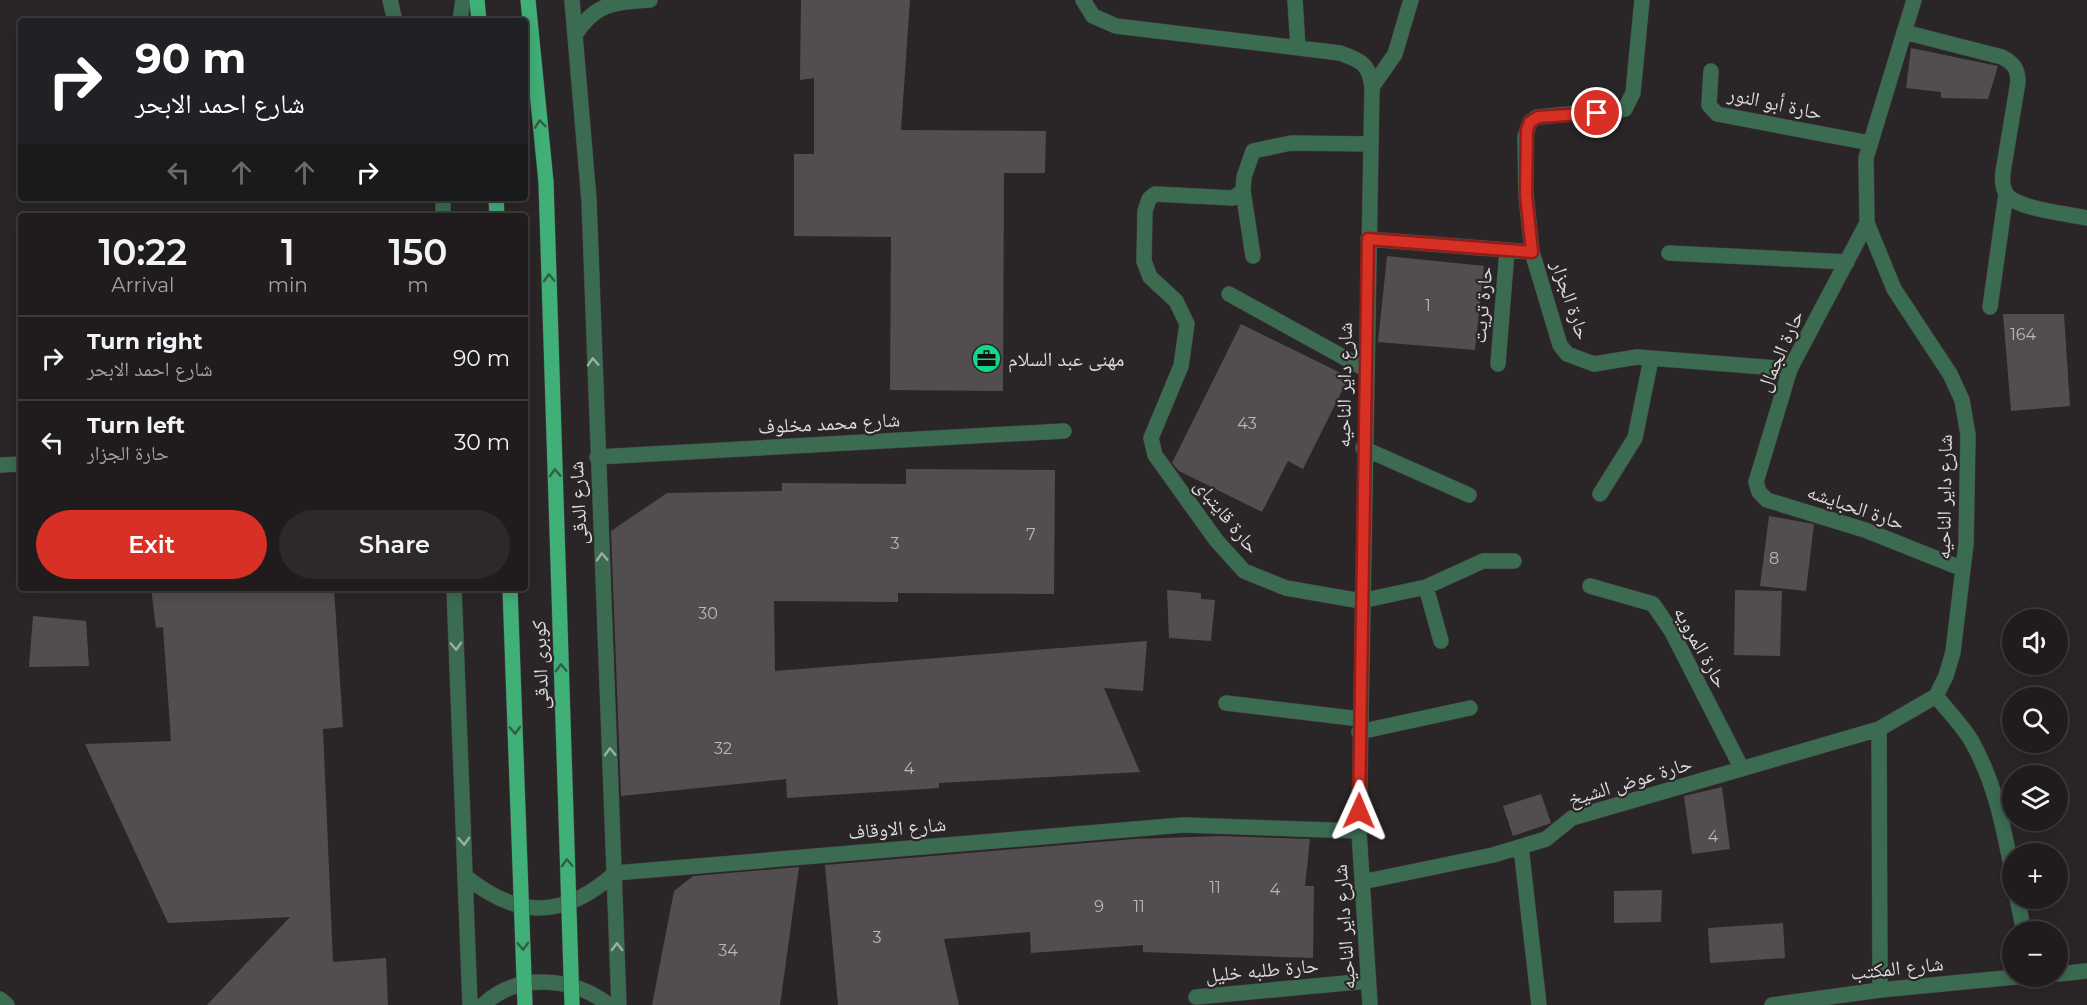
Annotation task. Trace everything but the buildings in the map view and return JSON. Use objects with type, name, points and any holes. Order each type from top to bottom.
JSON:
[{"type":"main road","points":[[477,0],[479,18]]},
{"type":"main road","name":"كوبرى الدقى","points":[[528,0],[546,182],[572,1005]]},
{"type":"main road","name":"كوبرى الدقى","points":[[510,591],[525,1005]]},
{"type":"street","points":[[390,0],[394,18]]},
{"type":"street","points":[[460,18],[463,0]]},
{"type":"street","name":"شارع الدقى","points":[[572,0],[589,200],[619,1005]]},
{"type":"street","points":[[575,35],[585,20],[599,9],[617,2],[650,0]]},
{"type":"street","name":"شارع داير الناحيه","points":[[1083,0],[1093,16],[1116,26],[1340,53],[1358,60],[1370,71],[1371,144],[1365,369],[1359,831],[1370,1005]]},
{"type":"street","points":[[1295,0],[1298,48]]},
{"type":"street","points":[[1371,87],[1395,54],[1411,0]]},
{"type":"street","name":"حارة الجزار","points":[[1642,0],[1631,101],[1625,109],[1538,117],[1530,122],[1525,136],[1532,252],[1560,345],[1567,354],[1594,364],[1623,358],[1790,369]]},
{"type":"street","name":"شارع داير الناحيه","points":[[1914,0],[1866,158],[1867,223],[1894,289],[1950,374],[1962,400],[1968,435],[1964,569],[1953,652],[1946,676],[1936,696]]},
{"type":"street","points":[[1904,32],[2002,57],[2013,63],[2018,73],[2018,82],[2003,172],[2002,183],[2006,194],[2016,203],[2087,218]]},
{"type":"street","name":"حارة أبو النور","points":[[1711,71],[1709,105],[1717,114],[1870,143]]},
{"type":"street","points":[[1253,256],[1243,190],[1244,177],[1253,151],[1291,143],[1371,144]]},
{"type":"street","name":"حارة قايتباى","points":[[1243,190],[1233,198],[1223,199],[1155,194],[1147,204],[1144,261],[1150,278],[1176,301],[1187,324],[1181,366],[1151,438],[1155,455],[1216,540],[1244,571],[1286,588],[1361,601]]},
{"type":"street","points":[[1990,307],[2006,194]]},
{"type":"street","name":"حارة الجمال","points":[[1767,500],[1759,492],[1756,482],[1790,369],[1867,223]]},
{"type":"street","points":[[1368,239],[1532,252]]},
{"type":"street","name":"حارة تريت","points":[[1498,364],[1507,250]]},
{"type":"street","points":[[1669,253],[1847,262]]},
{"type":"street","points":[[1229,294],[1365,369]]},
{"type":"street","points":[[1600,494],[1635,438],[1642,416],[1651,359]]},
{"type":"street","name":"شارع محمد مخلوف","points":[[597,457],[1064,431]]},
{"type":"street","points":[[1364,448],[1469,495]]},
{"type":"street","points":[[0,465],[18,464]]},
{"type":"street","name":"حارة الحبايشه","points":[[1767,500],[1865,530],[1964,569]]},
{"type":"street","points":[[1361,601],[1426,587],[1483,561],[1514,561]]},
{"type":"street","name":"حارة المرويه","points":[[1590,586],[1653,604],[1672,632],[1742,769]]},
{"type":"street","points":[[1426,587],[1441,641]]},
{"type":"street","points":[[454,591],[470,1005]]},
{"type":"street","points":[[1880,990],[1879,729],[1936,696],[1970,738],[1985,769],[2001,814],[2007,843]]},
{"type":"street","points":[[1226,703],[1360,725],[1470,708]]},
{"type":"street","name":"حارة عوض الشيخ","points":[[1362,882],[1521,847],[1546,839],[1572,818],[1879,729]]},
{"type":"street","name":"شارع الاوقاف","points":[[615,873],[1183,825],[1359,831]]},
{"type":"street","points":[[1521,847],[1539,1005]]},
{"type":"street","points":[[465,876],[487,894],[513,905],[541,908],[569,903],[594,892],[615,873]]},
{"type":"street","points":[[2068,973],[2087,971]]},
{"type":"street","name":"شارع المكتب","points":[[1772,1005],[1880,990],[2002,978]]},
{"type":"street","points":[[483,1005],[490,998],[516,986],[543,981],[571,985],[597,996],[609,1005]]},
{"type":"street","name":"حارة طلبه خليل","points":[[1196,997],[1368,981]]},
{"type":"street","points":[[0,999],[7,1005]]},
{"type":"place","name":"مهنى عبد السلام","points":[[987,359]]},
{"type":"route","points":[[1359,811],[1368,239],[1532,252],[1526,195],[1525,136],[1530,122],[1538,117],[1597,113]]}]
